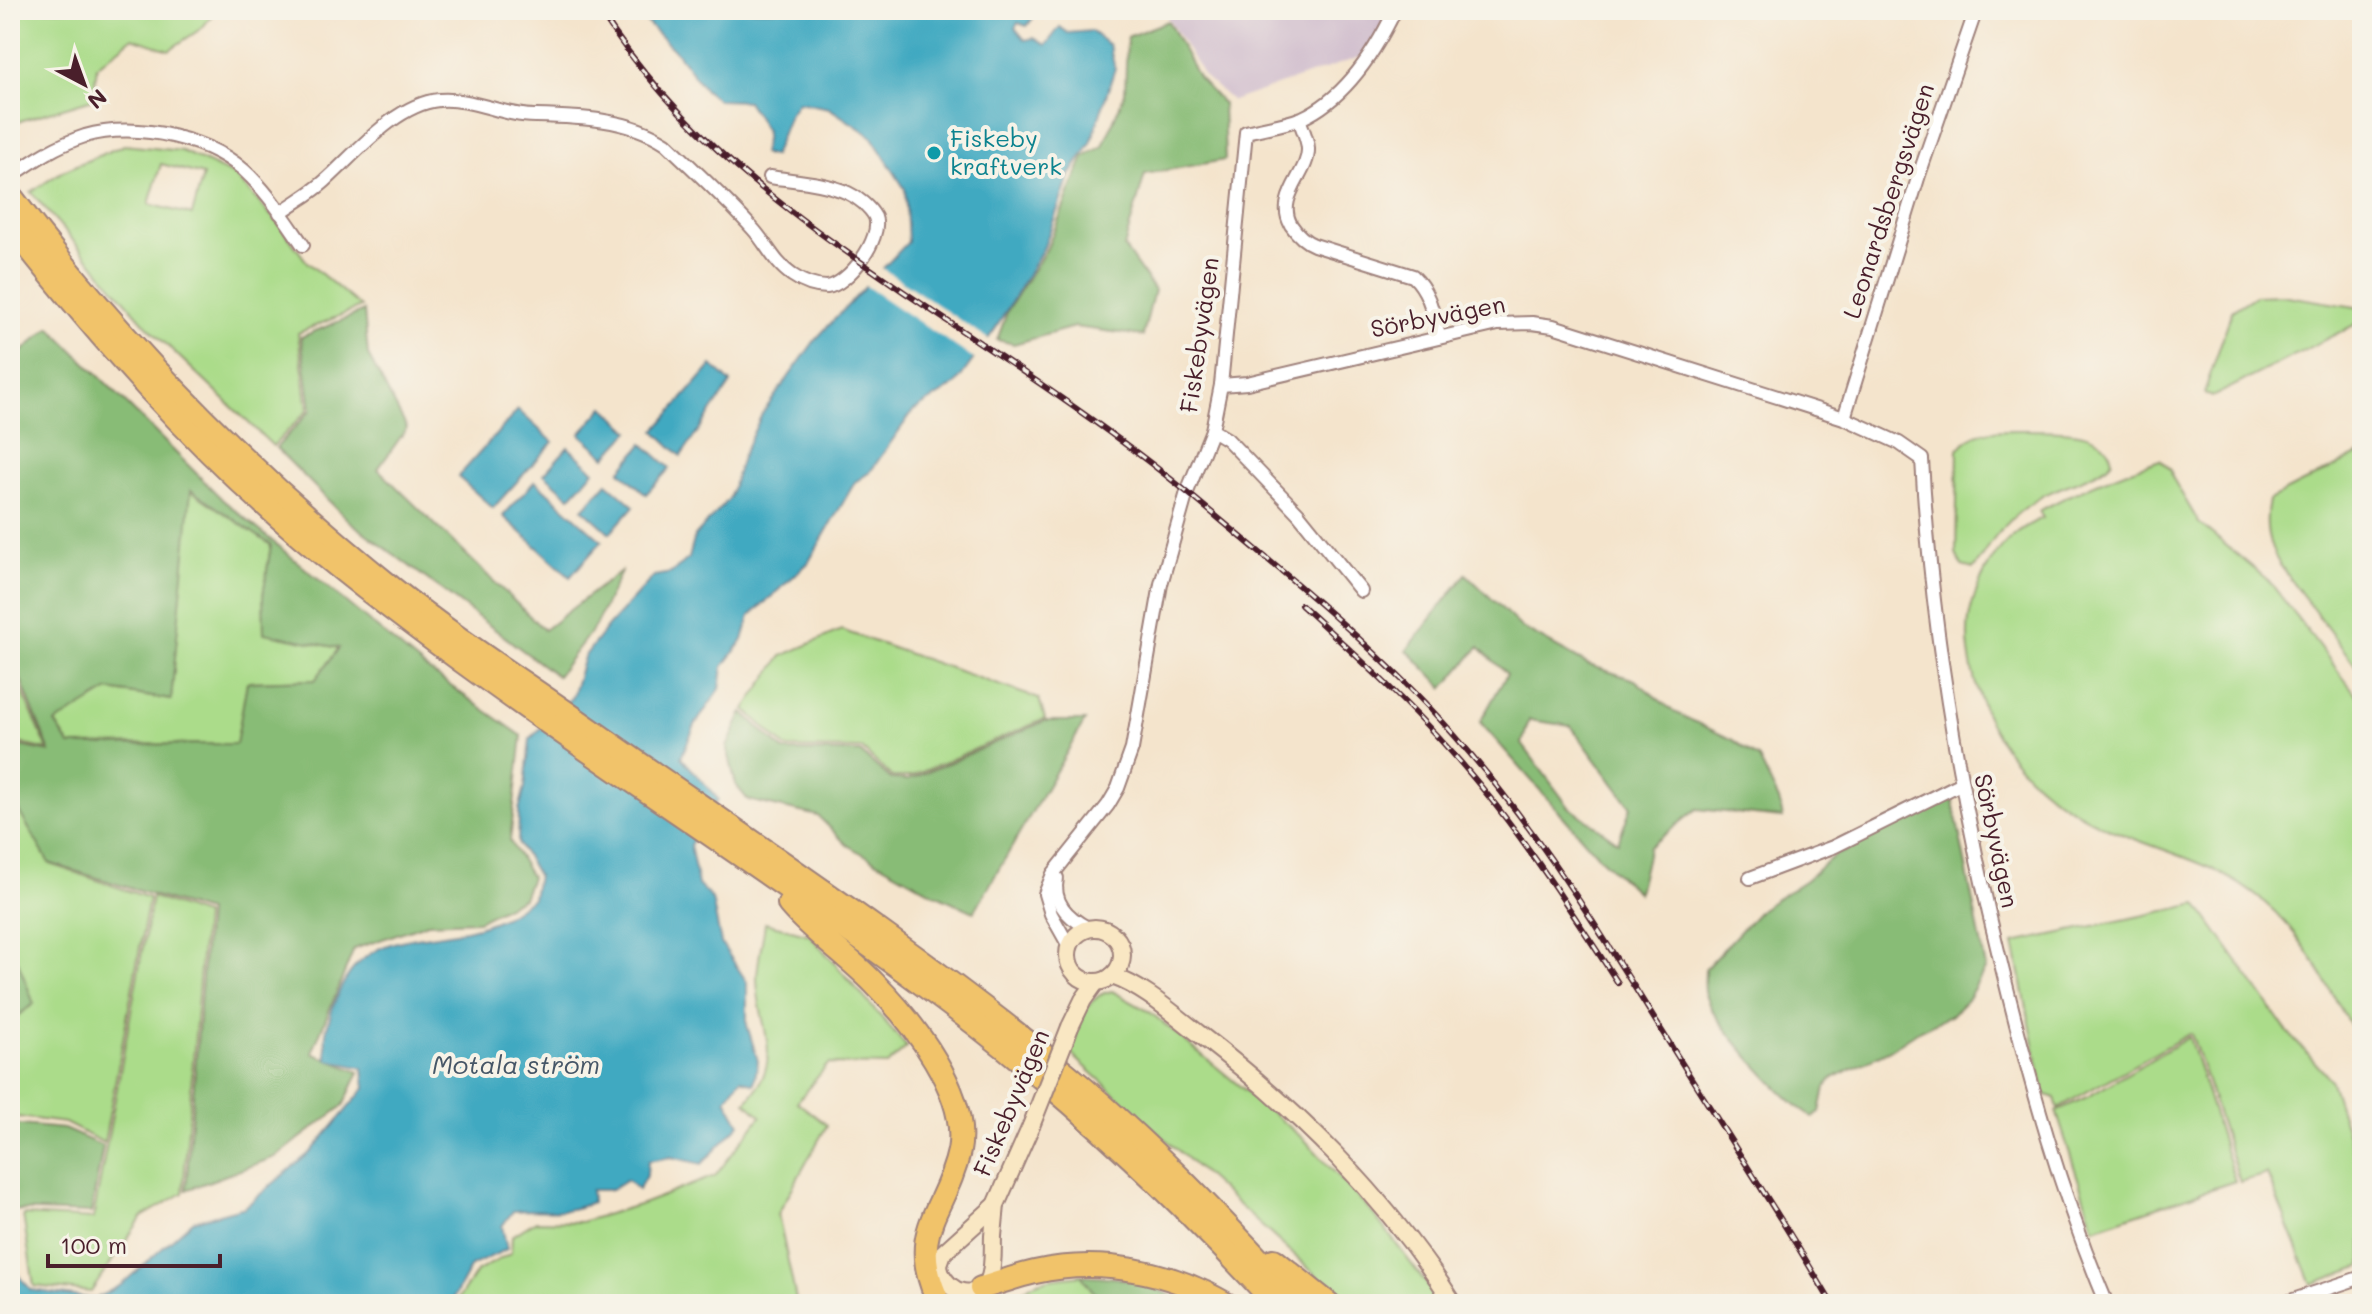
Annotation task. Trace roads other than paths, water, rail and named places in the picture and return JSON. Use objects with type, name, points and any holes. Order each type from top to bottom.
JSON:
[{"type":"highway","points":[[10,195],[110,320],[225,442],[311,521],[528,696]]},
{"type":"highway","points":[[10,224],[55,282],[126,363],[298,533],[387,606],[528,696],[734,842],[886,938],[1056,1065],[1110,1112],[1216,1215],[1300,1304]]},
{"type":"highway","points":[[734,842],[772,879],[975,1025],[1043,1080],[1153,1179],[1276,1304]]},
{"type":"highway","points":[[772,879],[791,907],[895,1006],[944,1078],[957,1110],[958,1152],[926,1235],[927,1267],[936,1300]]},
{"type":"highway","points":[[940,1268],[937,1241],[941,1200]]},
{"type":"highway","points":[[1216,1215],[1329,1304]]},
{"type":"highway","points":[[975,1294],[1034,1272],[1061,1268],[1120,1268],[1176,1280],[1226,1304]]},
{"type":"street","name":"Fiskebyvägen","points":[[1069,946],[1051,914],[1045,894],[1053,874],[1108,805],[1132,749],[1161,584],[1184,503],[1212,430],[1221,385],[1246,132],[1299,119],[1344,89],[1375,46],[1395,10]]},
{"type":"street","name":"Leonardsbergsvägen","points":[[1846,413],[1919,175],[1976,10]]},
{"type":"street","points":[[280,213],[322,184],[398,114],[436,100],[459,100],[527,116],[590,117],[655,136],[725,200],[792,275],[813,286],[827,287],[846,278],[873,239],[875,218],[871,212],[860,201],[838,189],[770,177]]},
{"type":"street","points":[[1299,119],[1308,150],[1286,206],[1287,218],[1295,231],[1314,245],[1413,276],[1429,298],[1439,336]]},
{"type":"street","points":[[10,177],[42,154],[87,136],[132,131],[168,134],[210,149],[250,175],[303,245]]},
{"type":"street","name":"Sörbyvägen","points":[[1221,385],[1247,383],[1498,324],[1532,323],[1553,326],[1846,413],[1922,459],[1928,545],[1960,784],[1994,938],[2046,1140],[2062,1191],[2107,1304]]},
{"type":"street","points":[[1212,430],[1227,439],[1298,513],[1361,591]]},
{"type":"street","points":[[1750,878],[1833,847],[1960,784]]},
{"type":"street","name":"Fiskebyvägen","points":[[1064,860],[1056,880],[1057,898],[1069,916],[1088,928]]},
{"type":"street","points":[[1110,973],[1121,948],[1114,936],[1102,929],[1088,928],[1076,935],[1069,946],[1067,958],[1076,975],[1085,981],[1110,973],[1134,985],[1265,1086],[1340,1156],[1413,1243],[1454,1304]]},
{"type":"street","name":"Fiskebyvägen","points":[[940,1268],[948,1247],[996,1205],[1071,1024],[1083,1000],[1110,973]]},
{"type":"street","name":"Fiskebyvägen","points":[[1071,1024],[1077,991],[1076,975]]},
{"type":"street","name":"Fiskebyvägen","points":[[975,1294],[993,1271],[996,1205]]},
{"type":"street","points":[[940,1268],[955,1289],[975,1294]]},
{"type":"street","points":[[936,1300],[940,1268]]},
{"type":"street","points":[[2281,1304],[2362,1277]]},
{"type":"water","name":"Motala ström","points":[[634,10],[1039,10],[1027,26],[1018,23],[1015,28],[1025,40],[1034,38],[1046,45],[1060,27],[1068,33],[1091,31],[1109,45],[1115,68],[1091,143],[1070,175],[1044,247],[996,328],[955,385],[913,411],[870,472],[855,482],[808,563],[750,616],[743,640],[723,667],[720,689],[695,725],[681,757],[718,799],[690,845],[698,885],[712,899],[721,943],[747,982],[747,1025],[758,1061],[754,1084],[741,1079],[726,1099],[740,1124],[702,1164],[671,1157],[648,1161],[647,1174],[638,1190],[627,1180],[611,1190],[591,1190],[592,1202],[582,1206],[562,1210],[513,1211],[502,1226],[507,1249],[471,1266],[450,1304],[10,1304],[10,1265],[31,1290],[95,1299],[121,1285],[193,1221],[245,1207],[312,1151],[365,1088],[363,1068],[328,1060],[326,1039],[333,1007],[346,978],[363,959],[382,947],[404,940],[477,927],[506,916],[533,898],[537,875],[518,843],[519,810],[525,787],[530,739],[572,697],[584,657],[608,626],[654,576],[671,573],[689,558],[695,536],[729,499],[742,457],[762,414],[816,339],[908,242],[905,189],[871,136],[829,108],[798,102],[789,115],[773,156],[763,154],[766,131],[747,101],[718,100],[705,90],[677,53]]},
{"type":"water","points":[[712,365],[731,383],[681,456],[655,431]]},
{"type":"water","points":[[604,407],[630,431],[606,457],[580,434]]},
{"type":"water","points":[[518,410],[553,442],[493,508],[458,477]]},
{"type":"water","points":[[643,444],[670,468],[646,494],[620,471]]},
{"type":"water","points":[[568,447],[594,471],[570,497],[544,474]]},
{"type":"water","points":[[535,481],[602,541],[570,577],[503,516]]},
{"type":"water","points":[[607,483],[634,506],[610,533],[583,509]]},
{"type":"railway","points":[[599,10],[665,96],[737,167],[817,230],[1051,391],[1158,469],[1329,612],[1425,704],[1516,810],[1571,888],[1832,1304]]},
{"type":"railway","points":[[1301,605],[1404,702],[1484,790],[1563,899],[1618,983]]},
{"type":"place","name":"Fiskeby kraftverk","points":[[934,153]]}]
